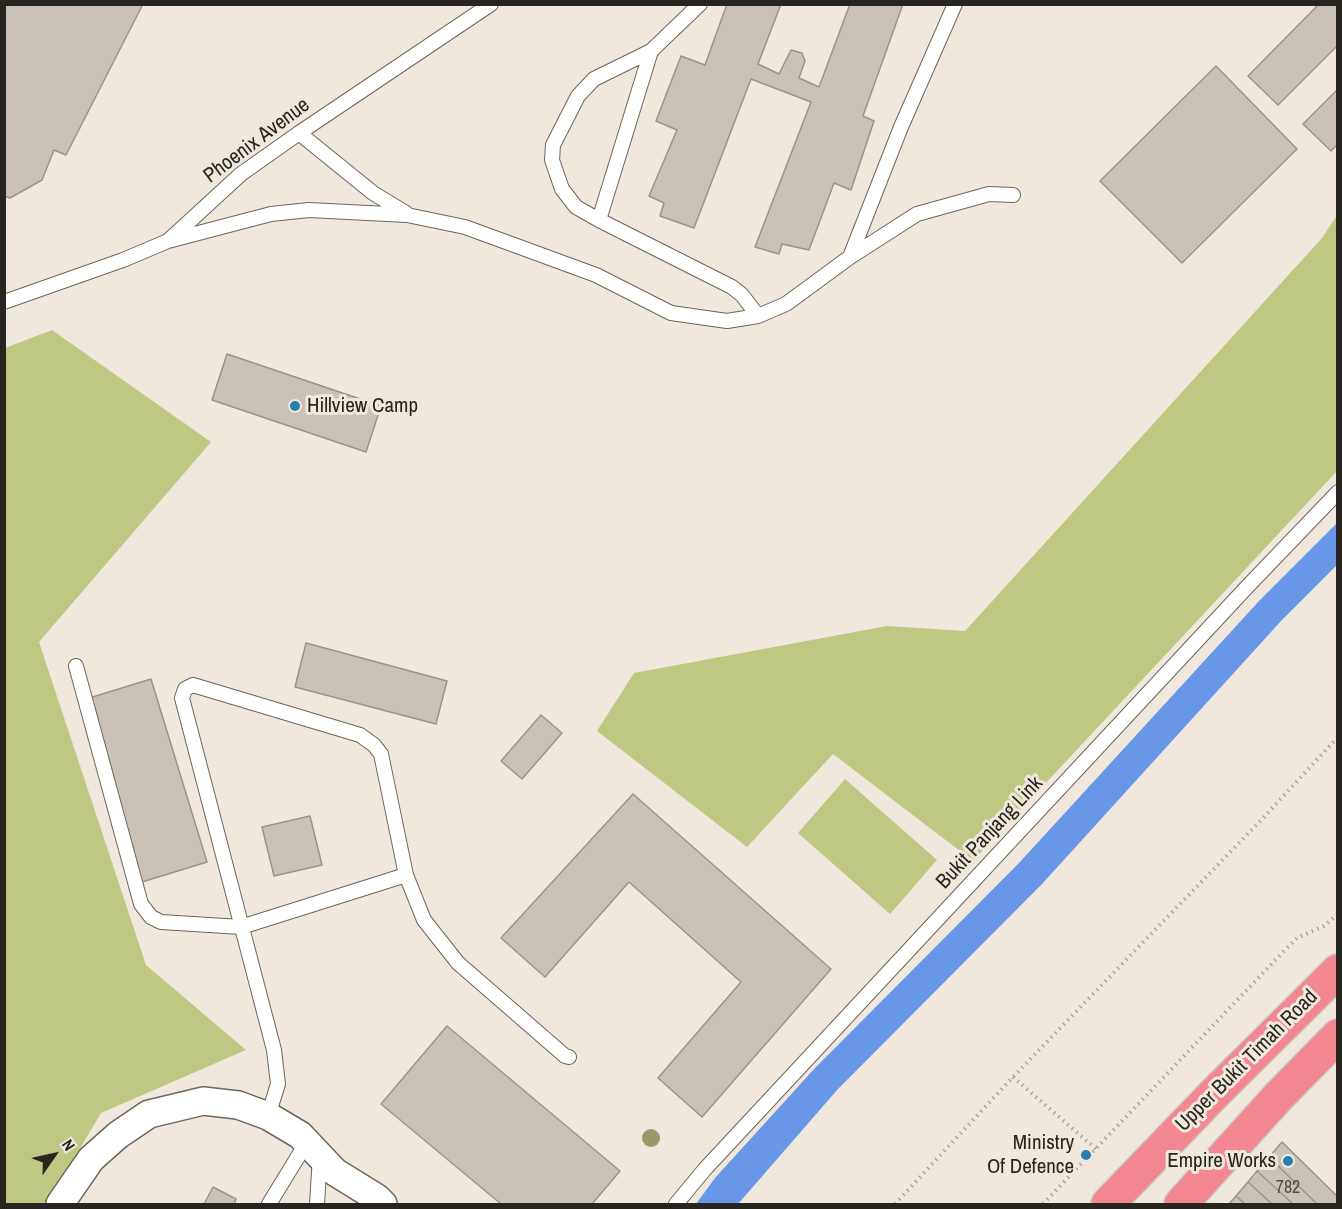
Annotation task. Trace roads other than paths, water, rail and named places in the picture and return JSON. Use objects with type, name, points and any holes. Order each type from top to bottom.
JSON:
[{"type":"highway","name":"Upper Bukit Timah Road","points":[[1108,1204],[1338,970]]},
{"type":"highway","points":[[1181,1204],[1278,1097],[1338,1036]]},
{"type":"street","points":[[60,1204],[91,1159],[118,1135],[149,1114],[203,1101],[238,1105],[268,1116],[300,1134],[321,1156],[383,1204]]},
{"type":"street","points":[[321,1156],[349,1204]]},
{"type":"lane","name":"Phoenix Avenue","points":[[4,302],[123,260],[168,241],[241,174],[299,132],[491,4]]},
{"type":"lane","points":[[700,4],[651,51],[594,79],[578,96],[553,145],[552,160],[562,189],[576,207],[732,287],[742,295],[758,316]]},
{"type":"lane","points":[[850,257],[901,127],[955,4]]},
{"type":"lane","points":[[599,220],[651,51]]},
{"type":"lane","points":[[299,132],[373,193],[407,214]]},
{"type":"lane","points":[[168,241],[271,214],[309,210],[407,214],[465,227],[596,275],[670,313],[727,321],[758,316],[786,304],[850,257],[917,214],[988,194],[1012,195]]},
{"type":"lane","name":"Bukit Panjang Link","points":[[676,1204],[705,1169],[1338,492]]},
{"type":"lane","points":[[76,666],[141,904],[151,917],[161,922],[242,927],[406,875]]},
{"type":"lane","points":[[268,1116],[278,1084],[274,1050],[182,698],[185,689],[193,685],[360,735],[374,745],[381,754],[406,875],[424,920],[458,963],[565,1056],[569,1057]]},
{"type":"lane","points":[[269,1204],[321,1156]]},
{"type":"lane","points":[[317,1204],[321,1156]]},
{"type":"water","points":[[1337,523],[1337,565],[1281,621],[1042,884],[838,1089],[738,1204],[696,1204],[715,1178],[815,1068],[1019,863],[1260,600]]},
{"type":"place","name":"Hillview Camp","points":[[295,406]]},
{"type":"place","name":"Ministry Of Defence","points":[[1086,1155]]},
{"type":"place","name":"Empire Works","points":[[1288,1161]]}]
